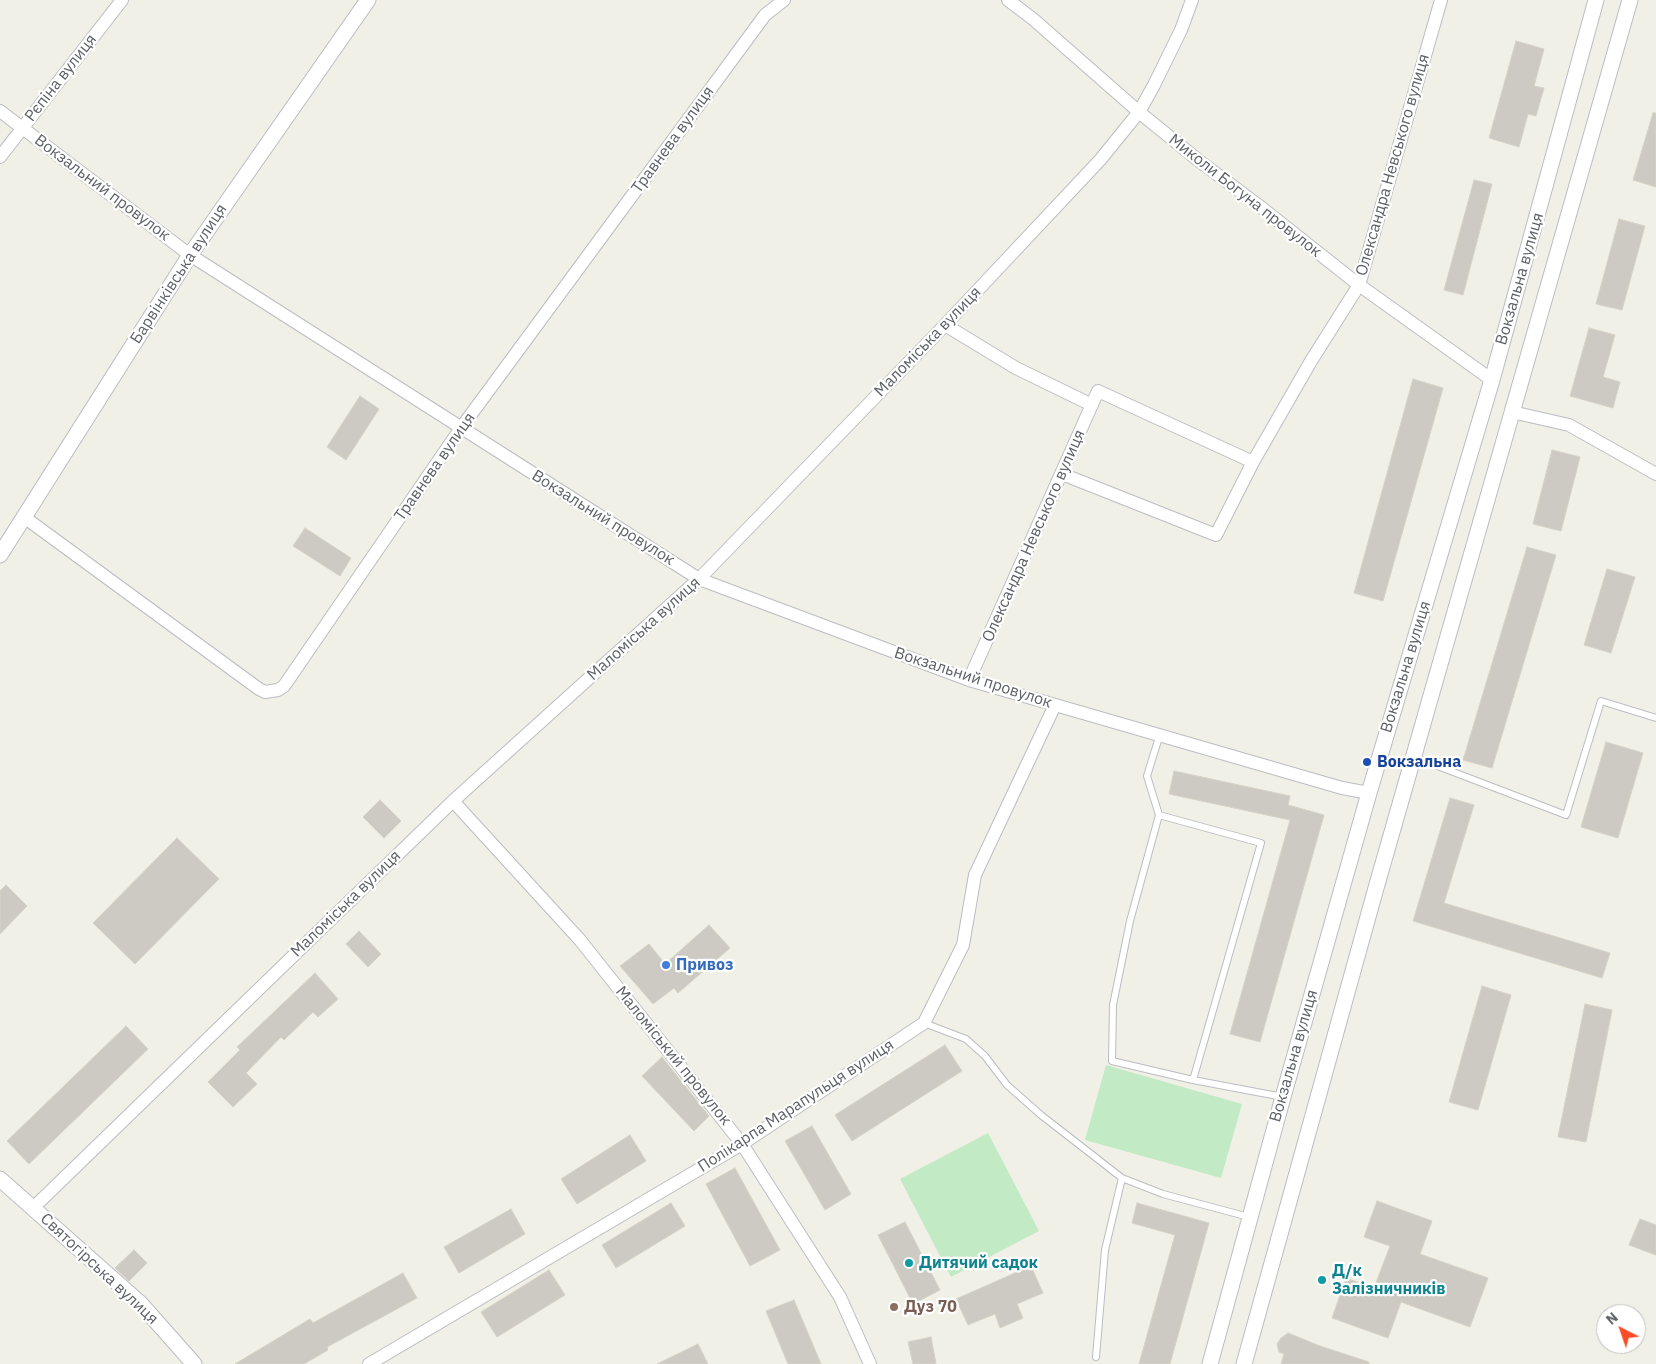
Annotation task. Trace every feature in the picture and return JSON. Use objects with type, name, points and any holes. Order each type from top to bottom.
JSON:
[{"type":"street","name":"Рєпіна вулиця","points":[[0,157],[122,0]]},
{"type":"street","name":"Барвінківська вулиця","points":[[0,555],[190,255],[368,0]]},
{"type":"street","name":"Травнева вулиця","points":[[24,517],[254,685],[265,692],[272,692],[284,686],[461,428],[765,15],[784,0]]},
{"type":"street","name":"Миколи Богуна провулок","points":[[1008,0],[1033,19],[1139,112],[1198,160],[1359,285],[1492,380]]},
{"type":"street","name":"Маломіська вулиця","points":[[33,1208],[453,801],[699,580],[945,325],[1093,166],[1139,112],[1181,30],[1192,0]]},
{"type":"street","name":"Олександра Невського вулиця","points":[[1062,474],[1216,535],[1253,462],[1311,361],[1359,285],[1442,0]]},
{"type":"street","name":"Вокзальна вулиця","points":[[1210,1364],[1249,1217],[1369,793],[1492,380],[1596,0]]},
{"type":"street","name":"Вокзальна вулиця","points":[[1244,1364],[1414,757],[1630,0]]},
{"type":"street","name":"Вокзальний провулок","points":[[0,111],[190,255],[699,580],[969,680],[1342,788],[1369,793]]},
{"type":"street","points":[[945,325],[1016,368],[1092,405]]},
{"type":"street","name":"Олександра Невського вулиця","points":[[969,680],[1098,392],[1253,462]]},
{"type":"street","points":[[1512,412],[1568,425],[1656,474]]},
{"type":"street","points":[[924,1023],[962,945],[975,875],[1055,705]]},
{"type":"street","name":"Маломіський провулок","points":[[453,801],[580,940],[742,1144],[840,1297],[870,1364]]},
{"type":"street","name":"Полікарпа Марапульця вулиця","points":[[369,1364],[742,1144],[924,1023]]},
{"type":"street","name":"Святогірська вулиця","points":[[0,1179],[140,1303],[194,1364]]},
{"type":"lane","points":[[1414,757],[1566,815],[1601,701],[1656,718]]},
{"type":"lane","points":[[1160,734],[1146,776],[1159,815],[1130,921],[1113,1005],[1112,1061],[1193,1080],[1283,1097]]},
{"type":"lane","points":[[1159,815],[1261,843],[1193,1080]]},
{"type":"lane","points":[[924,1023],[966,1039],[985,1056],[1007,1085],[1041,1115],[1122,1178],[1163,1194],[1249,1217]]},
{"type":"lane","points":[[1096,1358],[1105,1250],[1122,1178]]},
{"type":"green space","points":[[1106,1065],[1242,1104],[1221,1178],[1085,1140]]},
{"type":"green space","points":[[988,1133],[1039,1231],[951,1277],[900,1179]]},
{"type":"building","points":[[1516,41],[1544,49],[1534,86],[1544,88],[1536,116],[1528,114],[1519,147],[1489,138]]},
{"type":"building","points":[[1653,113],[1656,113],[1656,187],[1633,180]]},
{"type":"building","points":[[1474,180],[1492,184],[1463,295],[1444,290]]},
{"type":"building","points":[[1619,219],[1645,226],[1622,310],[1596,304]]},
{"type":"building","points":[[1589,328],[1615,335],[1603,377],[1620,382],[1613,408],[1570,396]]},
{"type":"building","points":[[1413,379],[1443,388],[1383,601],[1354,593]]},
{"type":"building","points":[[360,396],[379,409],[346,460],[327,447]]},
{"type":"building","points":[[1552,450],[1580,457],[1561,531],[1533,524]]},
{"type":"building","points":[[305,528],[351,558],[340,576],[293,546]]},
{"type":"building","points":[[1527,547],[1556,555],[1492,768],[1463,760]]},
{"type":"building","points":[[1607,569],[1635,577],[1611,653],[1584,645]]},
{"type":"building","points":[[1606,742],[1643,753],[1618,838],[1581,827]]},
{"type":"building","points":[[1174,771],[1290,796],[1288,805],[1324,815],[1260,1042],[1230,1034],[1290,820],[1169,794]]},
{"type":"building","points":[[1450,798],[1474,805],[1444,903],[1610,953],[1602,978],[1413,921]]},
{"type":"building","points":[[380,800],[401,821],[384,838],[363,817]]},
{"type":"building","points":[[177,838],[219,879],[135,964],[93,923]]},
{"type":"building","points":[[6,885],[27,906],[0,934],[0,891]]},
{"type":"building","name":"Привоз","points":[[709,925],[730,948],[678,993],[674,988],[653,1004],[620,966],[649,944],[665,964]]},
{"type":"building","points":[[359,931],[381,954],[368,967],[346,944]]},
{"type":"building","points":[[315,973],[338,999],[318,1017],[313,1012],[284,1040],[281,1037],[246,1073],[257,1084],[233,1107],[208,1082],[240,1050],[237,1047]]},
{"type":"building","points":[[1482,986],[1511,995],[1478,1110],[1449,1102]]},
{"type":"building","points":[[1585,1004],[1612,1010],[1586,1142],[1558,1137]]},
{"type":"building","points":[[126,1026],[148,1049],[29,1164],[7,1141]]},
{"type":"building","points":[[945,1045],[962,1071],[852,1141],[835,1115]]},
{"type":"building","points":[[662,1057],[709,1116],[694,1131],[642,1076]]},
{"type":"building","points":[[812,1126],[851,1194],[825,1210],[785,1141]]},
{"type":"building","points":[[630,1135],[646,1161],[577,1204],[561,1179]]},
{"type":"building","points":[[735,1168],[780,1250],[750,1266],[706,1184]]},
{"type":"building","points":[[1377,1201],[1432,1221],[1420,1254],[1488,1278],[1470,1327],[1401,1302],[1388,1338],[1332,1318],[1346,1278],[1374,1288],[1390,1246],[1364,1237]]},
{"type":"building","points":[[671,1203],[685,1226],[616,1268],[602,1245]]},
{"type":"building","points":[[1137,1203],[1209,1223],[1170,1364],[1139,1364],[1175,1235],[1132,1223]]},
{"type":"building","points":[[511,1209],[525,1234],[459,1273],[444,1247]]},
{"type":"building","points":[[1640,1219],[1656,1225],[1656,1255],[1629,1245]]},
{"type":"building","name":"Дитячий садок","points":[[905,1222],[940,1290],[913,1304],[878,1235]]},
{"type":"building","points":[[134,1250],[147,1263],[129,1281],[115,1268]]},
{"type":"building","points":[[1031,1266],[1043,1293],[1017,1304],[1023,1318],[1000,1328],[995,1314],[968,1325],[956,1299]]},
{"type":"building","points":[[549,1270],[565,1295],[497,1337],[481,1312]]},
{"type":"building","points":[[403,1273],[417,1298],[327,1347],[328,1350],[304,1364],[235,1364],[310,1319],[313,1323]]},
{"type":"building","points":[[794,1300],[821,1364],[788,1364],[766,1311]]},
{"type":"building","points":[[1288,1333],[1369,1362],[1369,1364],[1281,1364],[1284,1354],[1279,1352],[1277,1344]]},
{"type":"building","points":[[931,1337],[936,1364],[913,1364],[908,1342]]},
{"type":"building","points":[[698,1344],[708,1364],[657,1364]]},
{"type":"place","name":"Вокзальна","points":[[1367,762]]},
{"type":"place","name":"Привоз","points":[[666,965]]},
{"type":"place","name":"Дитячий садок","points":[[909,1263]]},
{"type":"place","name":"Д/к Залізничників","points":[[1322,1280]]},
{"type":"place","name":"Дуз 70","points":[[894,1307]]}]
